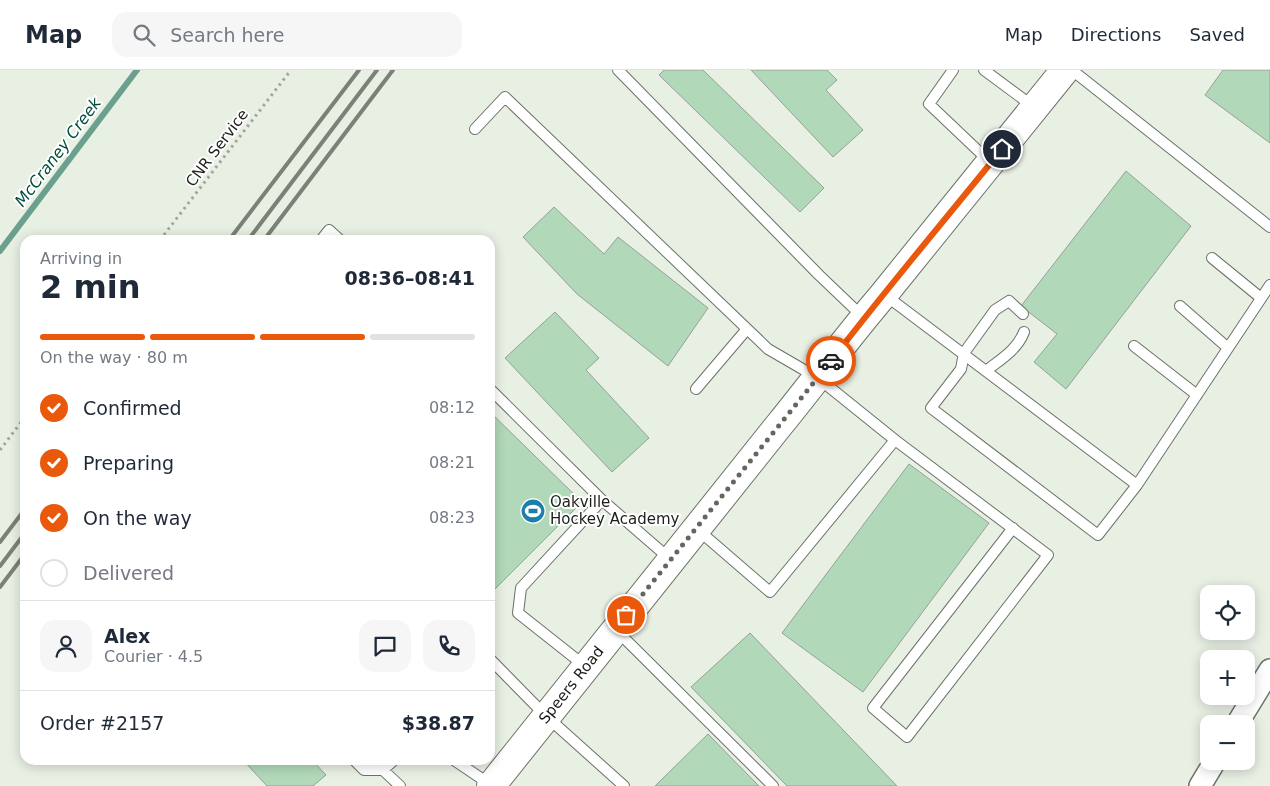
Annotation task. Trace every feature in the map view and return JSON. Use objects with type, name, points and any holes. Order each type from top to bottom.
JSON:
[{"type":"main road","name":"Speers Road","points":[[492,786],[615,629],[1065,70]]},
{"type":"street","points":[[1242,715],[1270,670]]},
{"type":"street","points":[[1200,786],[1209,770]]},
{"type":"lane","points":[[618,70],[819,275],[864,318]]},
{"type":"lane","points":[[953,70],[929,104],[991,162]]},
{"type":"lane","points":[[984,70],[1034,108]]},
{"type":"lane","points":[[1072,70],[1270,227]]},
{"type":"lane","points":[[475,129],[505,97],[768,349],[818,378],[894,440],[1013,528],[1048,555],[907,737],[873,708],[1013,528]]},
{"type":"lane","points":[[325,235],[329,230],[334,235]]},
{"type":"lane","points":[[1212,258],[1261,298]]},
{"type":"lane","points":[[1023,314],[1009,302],[995,310],[964,353],[961,369],[931,408],[1098,535],[1137,485],[1270,285]]},
{"type":"lane","points":[[884,294],[1137,485]]},
{"type":"lane","points":[[1180,306],[1228,348]]},
{"type":"lane","points":[[696,388],[747,329]]},
{"type":"lane","points":[[986,371],[1013,350],[1020,342],[1024,332]]},
{"type":"lane","points":[[1134,346],[1197,395]]},
{"type":"lane","points":[[495,394],[602,500],[671,560]]},
{"type":"lane","points":[[696,528],[770,592],[894,440]]},
{"type":"lane","points":[[586,667],[518,613],[520,588],[602,500]]},
{"type":"lane","points":[[615,629],[773,786]]},
{"type":"lane","points":[[495,664],[546,716],[624,786]]},
{"type":"lane","points":[[359,765],[364,770],[383,770],[388,765]]},
{"type":"lane","points":[[461,765],[492,786]]},
{"type":"lane","points":[[383,770],[400,786]]},
{"type":"path","name":"CNR Service","points":[[164,235],[290,70]]},
{"type":"path","points":[[0,450],[20,424]]},
{"type":"building","points":[[664,70],[703,70],[824,188],[800,212],[659,75]]},
{"type":"building","points":[[751,70],[827,70],[837,80],[826,90],[863,130],[833,157]]},
{"type":"building","points":[[1223,70],[1270,70],[1270,143],[1205,95]]},
{"type":"building","points":[[1126,171],[1191,226],[1066,389],[1034,362],[1057,334],[1021,306]]},
{"type":"building","points":[[554,207],[604,254],[618,237],[708,308],[668,366],[577,294],[523,237]]},
{"type":"building","points":[[555,312],[599,358],[586,370],[649,438],[612,472],[505,358]]},
{"type":"building","points":[[495,417],[582,502],[495,589]]},
{"type":"building","points":[[909,464],[989,523],[863,692],[782,633]]},
{"type":"building","points":[[750,633],[897,786],[787,786],[691,687]]},
{"type":"building","points":[[708,734],[759,786],[655,786]]},
{"type":"building","points":[[248,765],[317,765],[326,775],[313,786],[267,786]]},
{"type":"waterway","name":"McCraney Creek","points":[[0,251],[137,70]]},
{"type":"railway","points":[[233,235],[359,70]]},
{"type":"railway","points":[[252,235],[377,70]]},
{"type":"railway","points":[[268,235],[393,70]]},
{"type":"railway","points":[[0,542],[20,516]]},
{"type":"railway","points":[[0,566],[20,540]]},
{"type":"railway","points":[[0,587],[20,561]]},
{"type":"way so far","points":[[626,615],[831,361]]},
{"type":"place","name":"Oakville Hockey Academy","points":[[533,511]]},
{"type":"route","points":[[831,361],[1002,149]]}]
